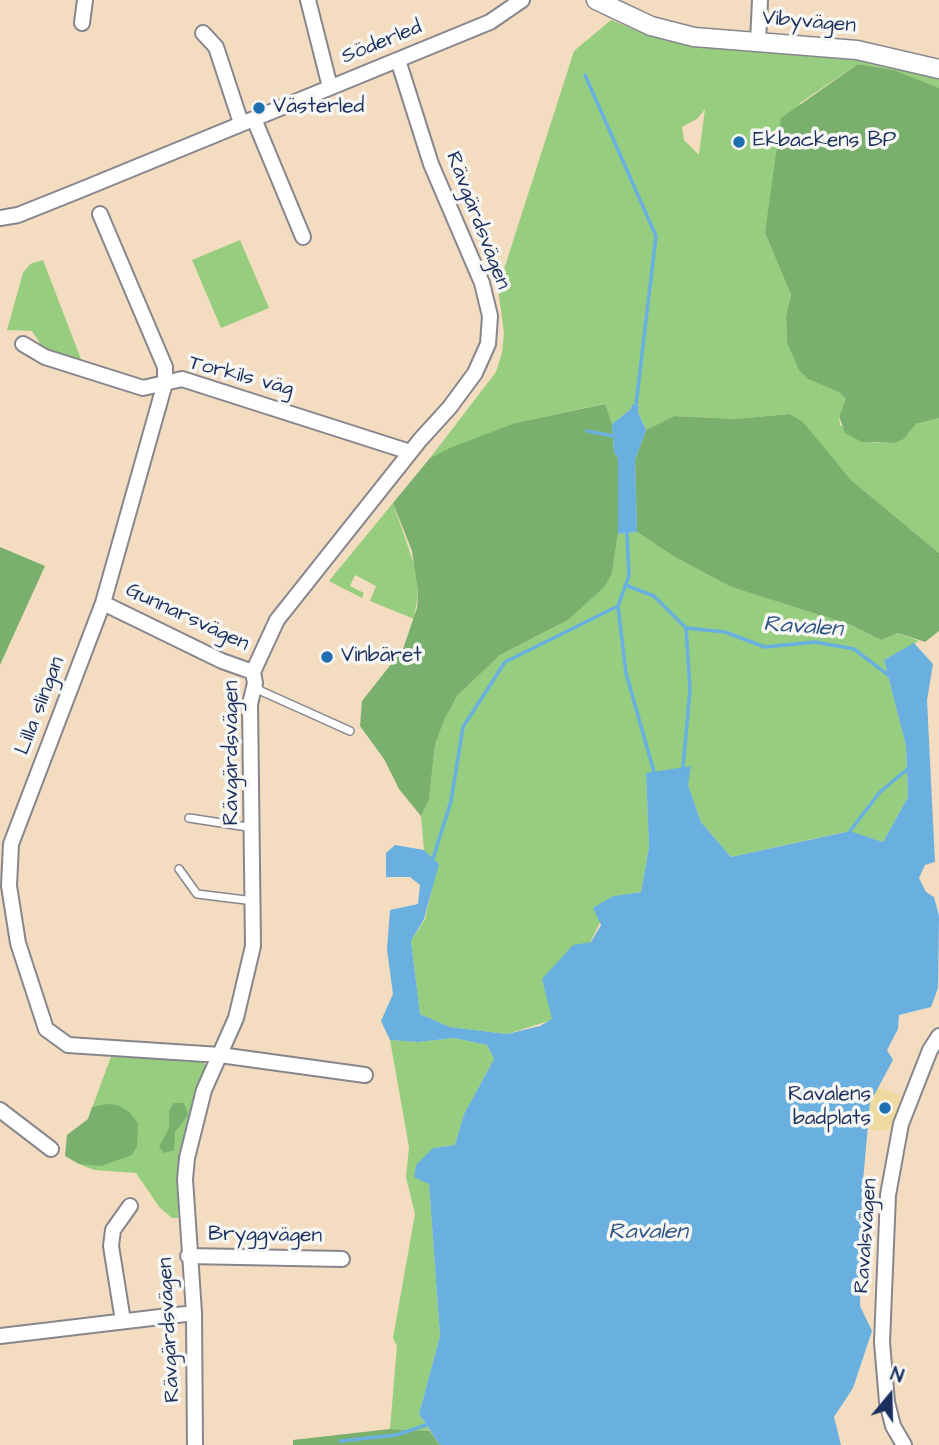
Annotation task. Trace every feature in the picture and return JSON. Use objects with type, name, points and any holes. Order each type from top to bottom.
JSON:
[{"type":"street","points":[[82,23],[85,0]]},
{"type":"street","points":[[308,0],[330,87]]},
{"type":"street","name":"Söderled","points":[[0,218],[18,215],[490,22],[522,0]]},
{"type":"street","name":"Vibyvägen","points":[[596,0],[651,26],[694,37],[857,50],[939,69]]},
{"type":"street","points":[[758,42],[760,0]]},
{"type":"street","points":[[203,33],[216,47],[303,237]]},
{"type":"street","name":"Rävgärdsvägen","points":[[195,1445],[194,1313],[184,1197],[187,1158],[204,1090],[245,986],[253,946],[255,901],[250,704],[254,677],[277,620],[475,373],[488,344],[490,316],[482,283],[431,164],[398,60]]},
{"type":"street","name":"Lilla slingan","points":[[100,214],[165,367],[165,383],[103,603],[11,844],[9,886],[18,943],[46,1029],[68,1045],[220,1055],[365,1075]]},
{"type":"street","name":"Torkils väg","points":[[23,344],[44,357],[143,388],[182,379],[410,452]]},
{"type":"street","name":"Gunnarsvägen","points":[[103,603],[254,677]]},
{"type":"street","name":"Ravalsvägen","points":[[904,1445],[893,1426],[887,1402],[882,1342],[888,1195],[901,1124],[930,1049],[939,1036]]},
{"type":"street","points":[[2,1117],[51,1149]]},
{"type":"street","points":[[122,1321],[111,1246],[113,1230],[130,1206]]},
{"type":"street","name":"Bryggvägen","points":[[188,1256],[342,1259]]},
{"type":"street","points":[[0,1336],[194,1313]]},
{"type":"lane","points":[[254,677],[261,691],[350,731]]},
{"type":"lane","points":[[189,818],[254,828]]},
{"type":"lane","points":[[179,869],[197,894],[255,901]]},
{"type":"green space","points":[[611,20],[648,35],[692,46],[845,56],[939,77],[939,88],[894,70],[858,64],[800,103],[765,233],[791,295],[786,316],[787,342],[808,379],[840,392],[846,399],[839,416],[840,425],[872,443],[895,443],[904,439],[916,424],[939,418],[939,553],[850,479],[789,414],[735,419],[674,416],[646,430],[638,412],[639,405],[632,404],[630,410],[612,424],[604,404],[515,423],[430,458],[496,372],[504,333],[498,288],[574,51]],"holes":[[[705,109],[699,154],[684,140],[682,127],[697,119]]]},
{"type":"green space","points":[[858,64],[894,70],[939,88],[939,418],[916,424],[904,439],[895,443],[862,442],[845,433],[839,416],[846,399],[839,392],[808,379],[799,370],[787,342],[786,316],[791,295],[765,233],[781,118]]},
{"type":"green space","points":[[240,240],[269,308],[221,328],[192,260]]},
{"type":"green space","points":[[43,260],[84,367],[44,349],[32,331],[7,330],[23,273],[30,264]]},
{"type":"green space","points":[[605,404],[612,424],[614,452],[618,458],[618,534],[612,573],[605,586],[568,620],[500,655],[457,696],[435,745],[429,800],[421,816],[399,789],[384,759],[360,726],[362,701],[403,649],[417,608],[418,592],[412,551],[393,503],[430,458],[450,448],[515,423]]},
{"type":"green space","points":[[789,414],[802,421],[850,479],[939,553],[939,631],[925,642],[898,633],[881,640],[851,625],[731,587],[673,556],[637,532],[635,460],[646,430],[674,416],[735,419]]},
{"type":"green space","points":[[393,503],[414,564],[418,592],[414,619],[370,601],[376,586],[355,575],[350,586],[364,593],[362,598],[329,581]]},
{"type":"green space","points":[[637,532],[673,556],[731,587],[851,625],[881,640],[898,633],[919,641],[884,660],[906,746],[908,797],[883,842],[849,831],[731,857],[701,822],[688,785],[646,773],[649,847],[641,892],[613,896],[552,1020],[507,1034],[450,1027],[420,1014],[411,941],[425,919],[438,864],[424,850],[421,816],[429,800],[435,745],[444,719],[457,696],[500,655],[568,620],[612,573],[618,534]]},
{"type":"green space","points":[[0,547],[45,566],[0,665]]},
{"type":"green space","points":[[454,1038],[487,1045],[494,1059],[464,1114],[455,1145],[433,1148],[429,1184],[440,1336],[419,1414],[430,1431],[390,1429],[397,1346],[393,1338],[415,1214],[406,1177],[409,1147],[390,1040],[418,1042]]},
{"type":"green space","points":[[112,1054],[199,1060],[206,1065],[206,1074],[189,1117],[181,1151],[178,1218],[172,1218],[160,1208],[136,1173],[94,1170],[79,1164],[88,1119]]},
{"type":"green space","points":[[174,1103],[184,1103],[188,1115],[175,1132],[174,1150],[164,1153],[159,1147],[169,1128],[169,1111]]},
{"type":"green space","points":[[118,1105],[138,1123],[137,1146],[132,1155],[101,1166],[79,1164],[65,1156],[67,1135],[88,1119],[92,1107]]},
{"type":"green space","points":[[390,1429],[430,1431],[440,1445],[293,1445],[293,1440]]},
{"type":"sand","name":"Ravalens badplats","points":[[881,1088],[901,1096],[899,1113],[894,1129],[872,1131],[868,1126],[870,1103],[874,1091]]},
{"type":"water","points":[[632,404],[639,406],[638,412],[646,430],[635,460],[637,532],[618,534],[618,458],[614,452],[612,424],[630,410]]},
{"type":"water","name":"Ravalen","points":[[914,643],[933,664],[927,700],[935,862],[925,865],[919,878],[926,892],[934,897],[939,916],[938,988],[931,1007],[899,1015],[898,1029],[887,1050],[893,1060],[870,1103],[862,1192],[860,1306],[872,1331],[853,1388],[834,1417],[841,1445],[440,1445],[419,1414],[440,1336],[429,1184],[414,1177],[416,1165],[433,1148],[455,1145],[464,1114],[494,1059],[487,1045],[454,1038],[418,1042],[390,1040],[381,1021],[393,994],[387,950],[390,910],[418,904],[420,885],[410,877],[386,877],[386,853],[395,845],[424,850],[439,864],[424,919],[411,941],[420,1014],[450,1027],[507,1034],[540,1026],[552,1019],[542,979],[573,945],[591,942],[601,925],[593,908],[613,896],[641,892],[649,847],[646,773],[691,766],[688,785],[701,822],[731,857],[850,831],[883,842],[908,797],[906,746],[884,660]]},
{"type":"waterway","points":[[585,75],[656,236],[636,405]]},
{"type":"waterway","points":[[587,431],[613,436]]},
{"type":"waterway","points":[[432,862],[451,801],[463,727],[505,662],[618,606],[629,576],[627,533]]},
{"type":"waterway","name":"Ravalen","points":[[625,585],[654,596],[686,628],[725,632],[765,647],[815,642],[854,649],[892,678]]},
{"type":"waterway","name":"Ravalen","points":[[618,606],[626,673],[654,772]]},
{"type":"waterway","name":"Ravalen","points":[[683,767],[690,690],[686,628]]},
{"type":"waterway","name":"Ravalen","points":[[850,831],[880,792],[910,767]]},
{"type":"waterway","points":[[340,1441],[396,1435],[426,1425]]},
{"type":"place","name":"Västerled","points":[[259,108]]},
{"type":"place","name":"Ekbackens BP","points":[[739,142]]},
{"type":"place","name":"Vinbäret","points":[[327,657]]},
{"type":"place","name":"Ravalens badplats","points":[[885,1108]]}]
